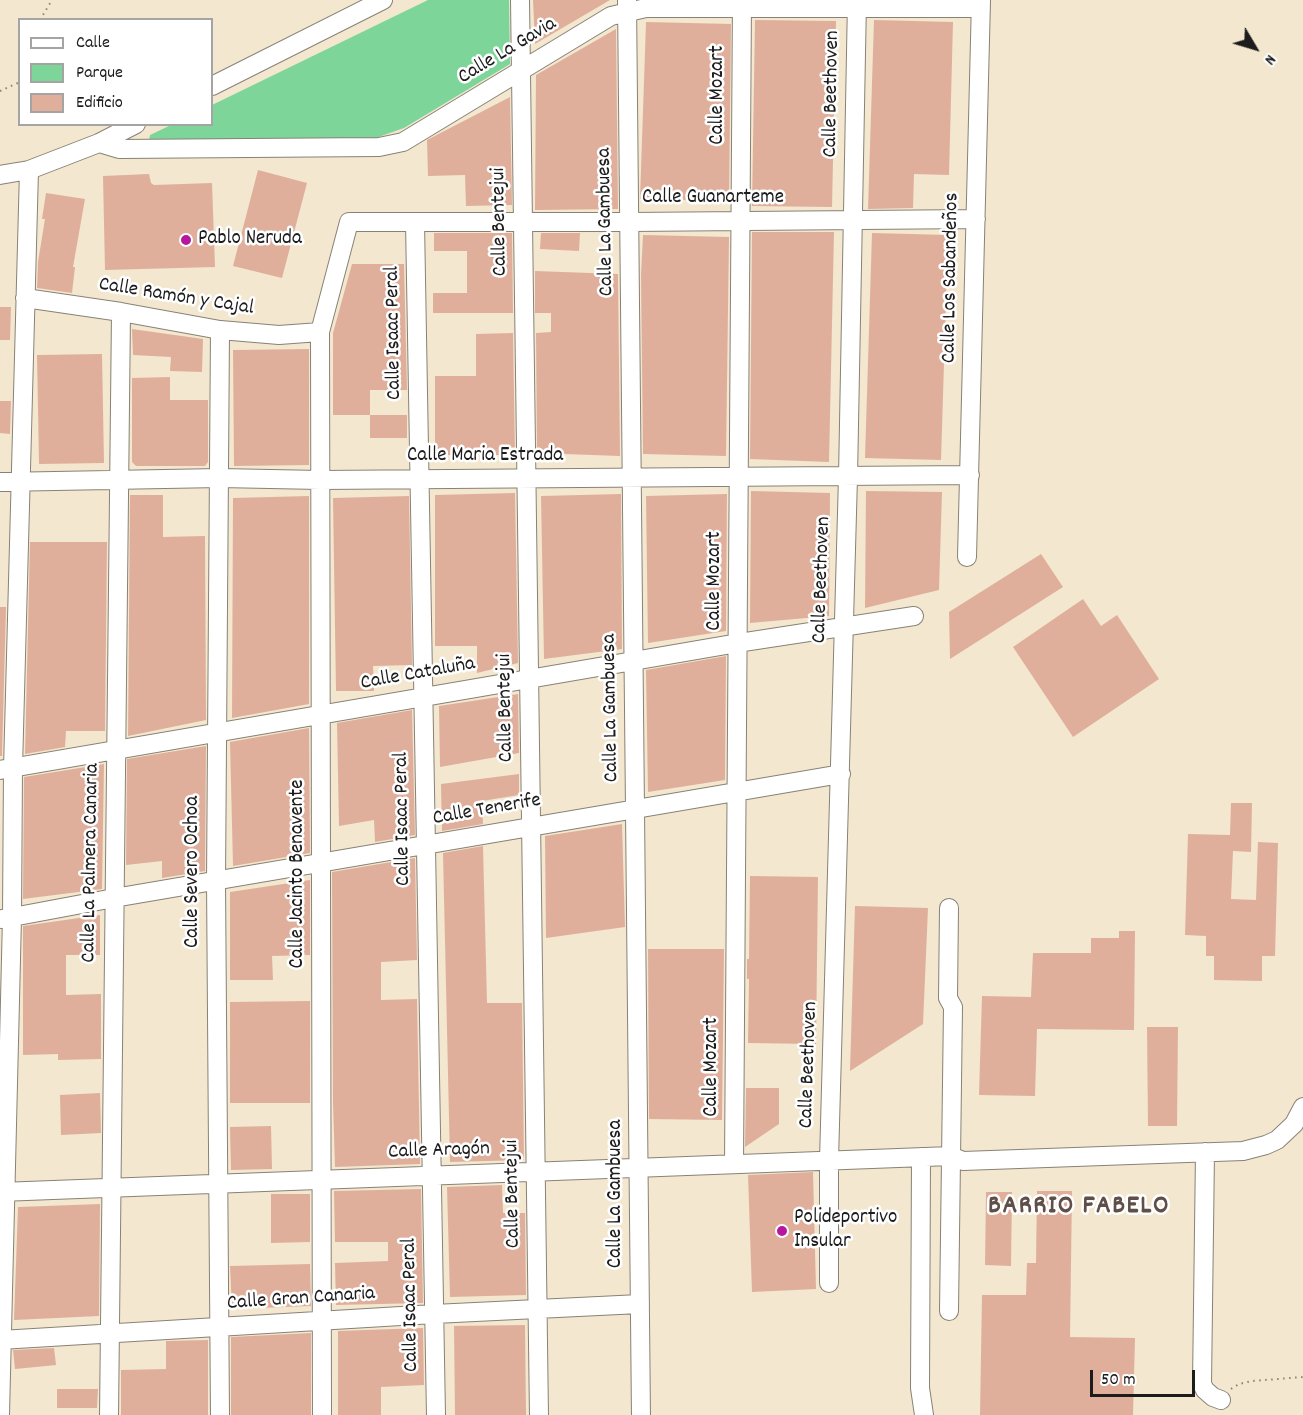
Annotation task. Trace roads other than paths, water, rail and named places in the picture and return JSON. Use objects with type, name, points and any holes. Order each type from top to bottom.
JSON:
[{"type":"street","points":[[213,85],[383,0]]},
{"type":"street","name":"Calle Bentejui","points":[[520,0],[539,1415]]},
{"type":"street","name":"Calle La Gavia","points":[[99,143],[119,149],[379,147],[403,142],[627,6],[646,8],[742,4],[981,4]]},
{"type":"street","name":"Calle Mozart","points":[[734,1163],[742,4]]},
{"type":"street","name":"Calle Beethoven","points":[[829,1160],[841,774],[857,4]]},
{"type":"street","name":"Calle Los Sabandeños","points":[[967,557],[981,4]]},
{"type":"street","name":"Calle La Gambuesa","points":[[627,6],[641,1415]]},
{"type":"street","points":[[0,175],[29,170],[99,143],[132,126]]},
{"type":"street","points":[[0,1415],[7,769],[21,482],[29,170]]},
{"type":"street","name":"Calle Guanarteme","points":[[320,332],[349,222],[976,219]]},
{"type":"street","name":"Calle Isaac Peral","points":[[415,222],[434,1174],[436,1415]]},
{"type":"street","name":"Calle Ramón y Cajal","points":[[25,298],[220,330],[279,335],[320,332]]},
{"type":"street","name":"Calle La Palmera Canaria","points":[[109,1415],[121,312]]},
{"type":"street","name":"Calle Severo Ochoa","points":[[220,330],[216,881],[220,1415]]},
{"type":"street","name":"Calle Jacinto Benavente","points":[[320,332],[322,1415]]},
{"type":"street","name":"Calle Maria Estrada","points":[[0,482],[219,478],[320,480],[970,475]]},
{"type":"street","name":"Calle Cataluña","points":[[7,769],[634,661],[914,616]]},
{"type":"street","name":"Calle Tenerife","points":[[6,918],[841,774]]},
{"type":"street","points":[[949,908],[948,998],[953,1008],[949,1311]]},
{"type":"street","name":"Calle Aragón","points":[[3,1192],[734,1163],[951,1156],[963,1161],[1243,1151],[1277,1140],[1294,1124],[1303,1107]]},
{"type":"street","points":[[1205,1152],[1202,1377],[1205,1390],[1221,1400]]},
{"type":"street","points":[[921,1157],[920,1388],[924,1415]]},
{"type":"street","points":[[829,1160],[829,1283]]},
{"type":"street","name":"Calle Gran Canaria","points":[[1,1340],[220,1328],[244,1324],[640,1305]]},
{"type":"place","name":"Pablo Neruda","points":[[186,240]]},
{"type":"place","name":"Polideportivo Insular","points":[[782,1231]]},
{"type":"district","name":"BARRIO FABELO","points":[[1079,1208]]}]
